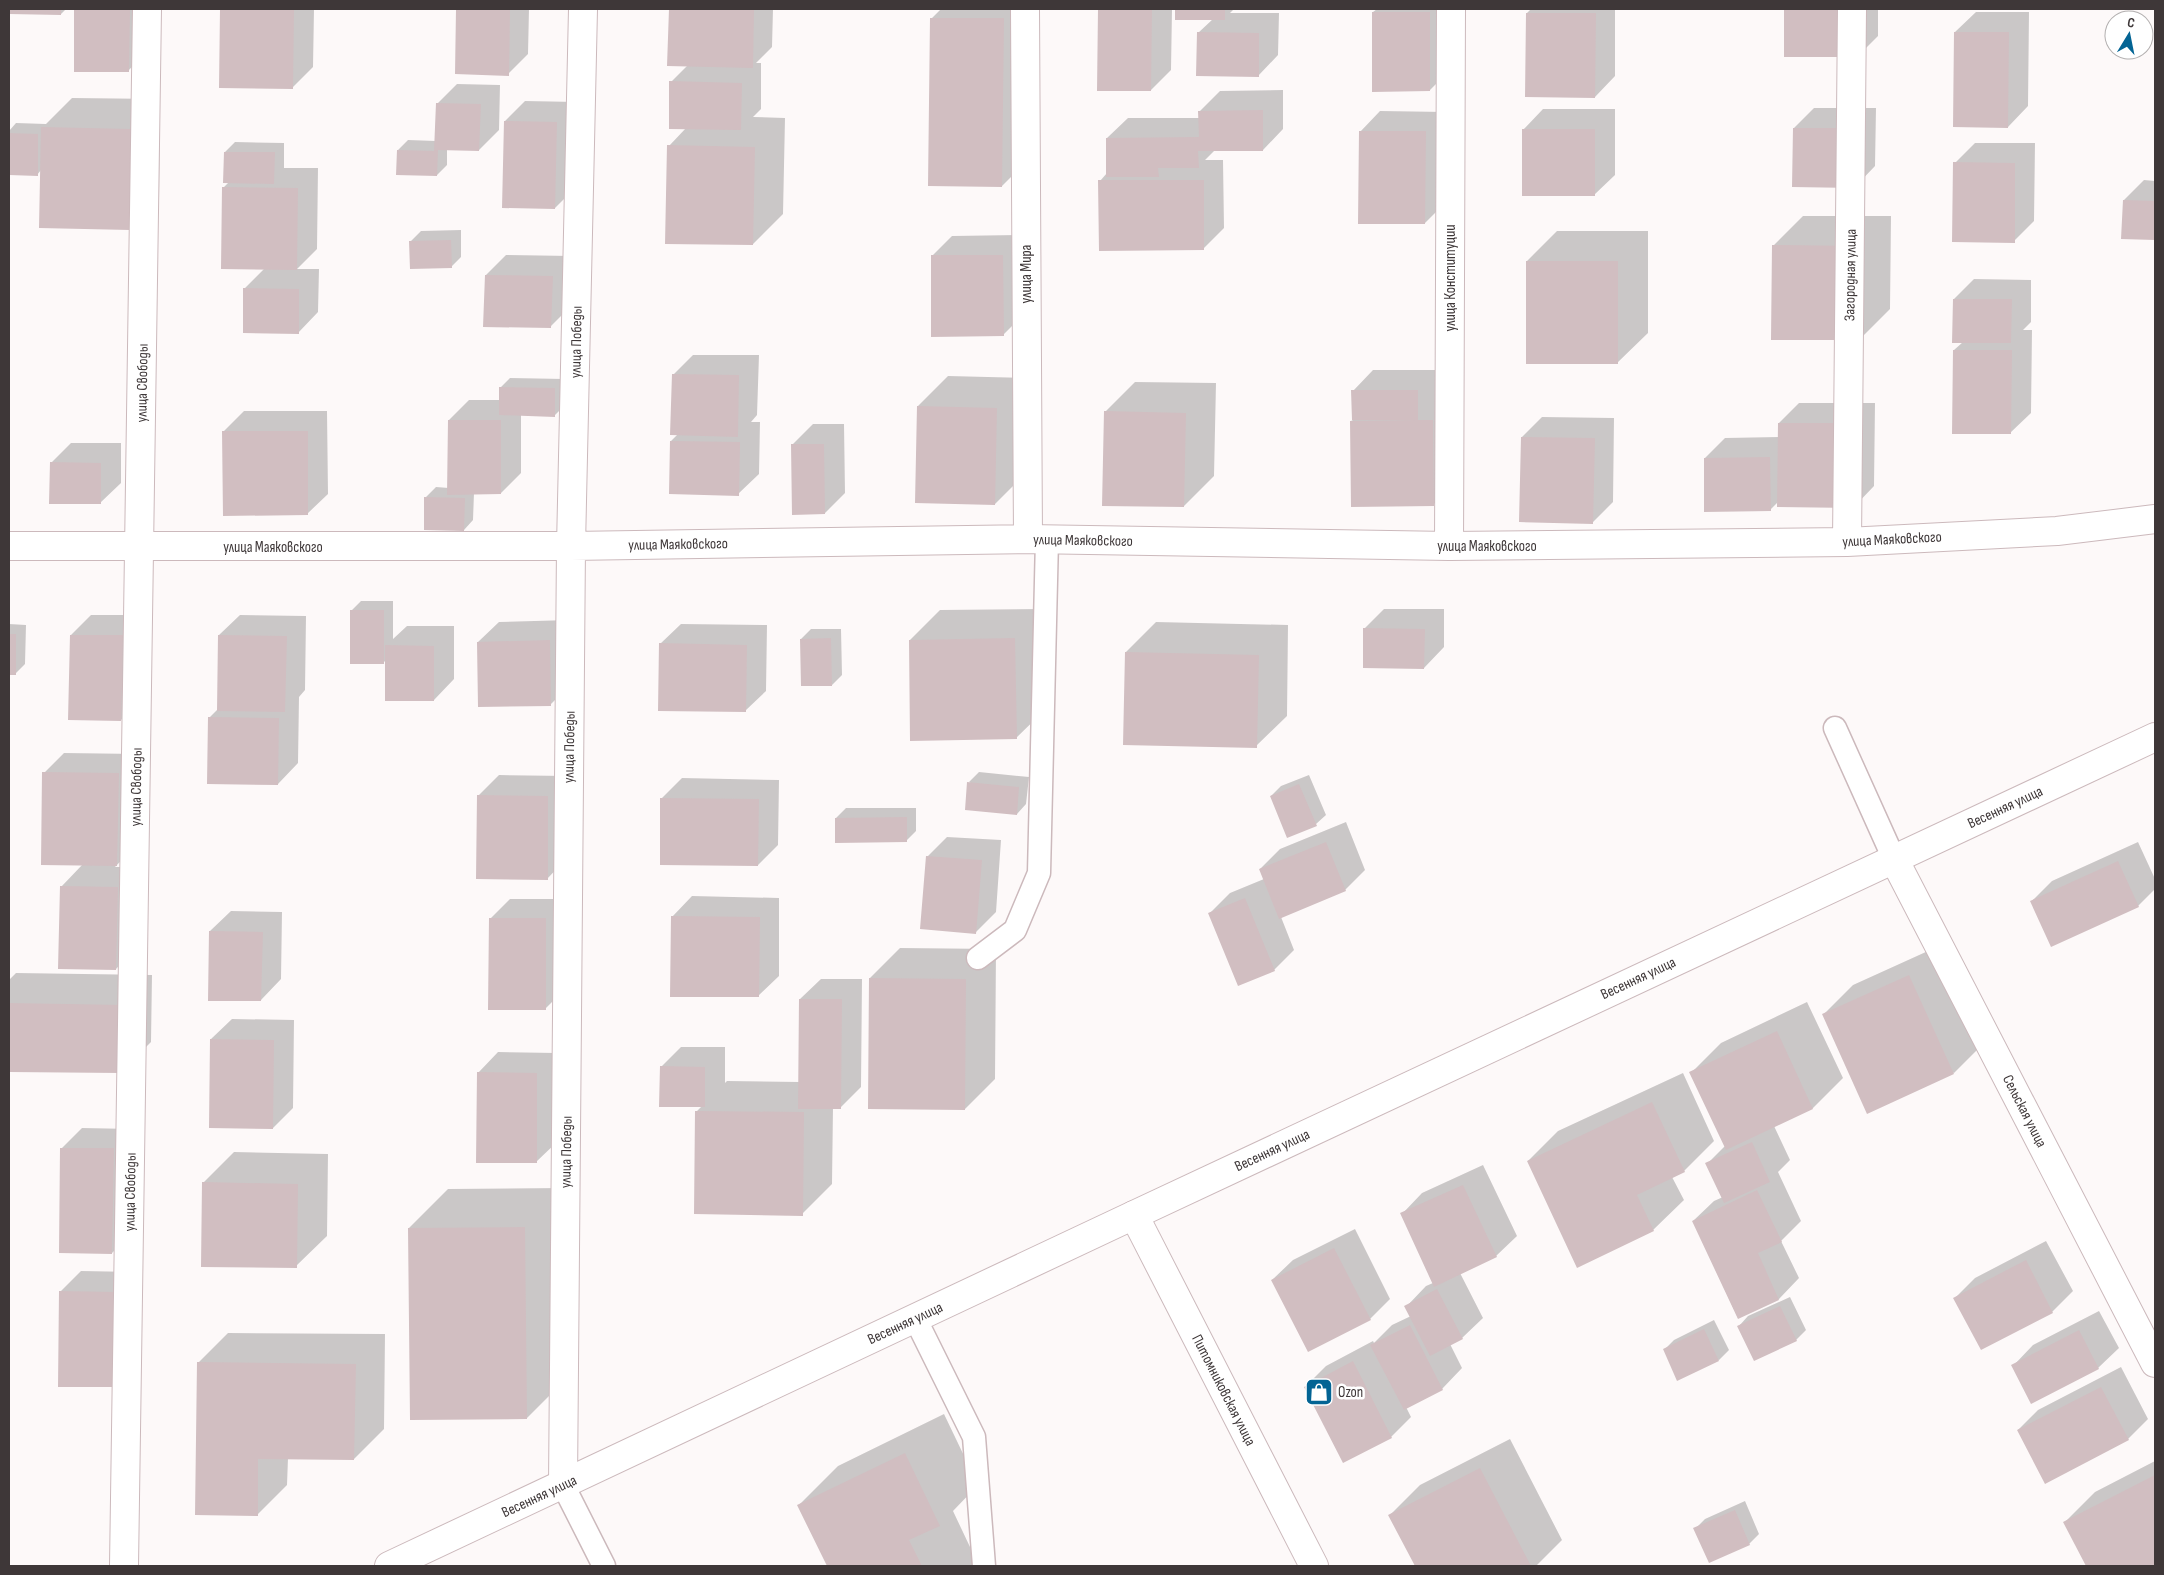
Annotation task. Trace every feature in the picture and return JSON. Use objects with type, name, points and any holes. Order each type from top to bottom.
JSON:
[{"type":"street","name":"улица Свободы","points":[[124,1566],[147,9]]},
{"type":"street","name":"улица Победы","points":[[563,1484],[571,546],[583,9]]},
{"type":"street","name":"улица Мира","points":[[1025,9],[1038,539]]},
{"type":"street","name":"улица Конституции","points":[[1449,546],[1451,9]]},
{"type":"street","name":"Загородная улица","points":[[1847,542],[1852,9]]},
{"type":"street","name":"улица Маяковского","points":[[9,546],[571,546],[1038,539],[1449,546],[1847,542],[2057,531],[2155,519]]},
{"type":"street","name":"Весенняя улица","points":[[389,1566],[2155,736]]},
{"type":"street","name":"Сельская улица","points":[[1894,858],[2155,1363]]},
{"type":"street","name":"Питомниковская улица","points":[[1134,1215],[1314,1566]]},
{"type":"lane","points":[[978,958],[1015,930],[1039,873],[1038,539]]},
{"type":"lane","points":[[1835,728],[1894,858]]},
{"type":"lane","points":[[915,1318],[974,1437],[984,1566]]},
{"type":"lane","points":[[563,1484],[604,1566]]},
{"type":"building","points":[[9,9],[61,9],[61,15],[9,14]]},
{"type":"building","points":[[74,9],[130,9],[129,72],[74,72]]},
{"type":"building","points":[[220,9],[294,9],[293,89],[219,88]]},
{"type":"building","points":[[456,9],[510,9],[509,76],[455,74]]},
{"type":"building","points":[[669,9],[754,9],[753,68],[667,66]]},
{"type":"building","points":[[1098,9],[1152,9],[1151,91],[1097,91]]},
{"type":"building","points":[[1175,9],[1225,9],[1225,20],[1175,20]]},
{"type":"building","points":[[1784,9],[1859,9],[1858,57],[1784,57]]},
{"type":"building","points":[[1372,12],[1430,12],[1430,91],[1372,92]]},
{"type":"building","points":[[1526,13],[1596,13],[1595,98],[1525,97]]},
{"type":"building","points":[[930,18],[1004,18],[1002,187],[928,186]]},
{"type":"building","points":[[1197,32],[1259,33],[1259,77],[1196,76]]},
{"type":"building","points":[[1954,32],[2009,32],[2008,128],[1953,127]]},
{"type":"building","points":[[669,81],[742,83],[741,130],[669,129]]},
{"type":"building","points":[[436,103],[481,104],[479,151],[438,150],[437,176],[396,175],[397,150],[434,151]]},
{"type":"building","points":[[1263,110],[1263,151],[1198,151],[1199,168],[1158,168],[1159,177],[1106,177],[1106,138],[1199,137],[1198,111]]},
{"type":"building","points":[[504,121],[557,122],[555,209],[502,208]]},
{"type":"building","points":[[41,127],[131,129],[130,230],[39,228]]},
{"type":"building","points":[[1793,128],[1856,128],[1855,188],[1792,187]]},
{"type":"building","points":[[1522,129],[1595,129],[1595,196],[1522,196]]},
{"type":"building","points":[[1359,131],[1426,131],[1425,224],[1358,224]]},
{"type":"building","points":[[9,133],[38,134],[38,176],[9,175]]},
{"type":"building","points":[[667,145],[755,147],[753,245],[665,244]]},
{"type":"building","points":[[224,152],[275,152],[274,184],[223,183]]},
{"type":"building","points":[[1953,162],[2015,163],[2015,243],[1952,242]]},
{"type":"building","points":[[1098,180],[1204,180],[1204,250],[1099,251]]},
{"type":"building","points":[[222,187],[298,188],[297,270],[221,269]]},
{"type":"building","points":[[2123,200],[2155,201],[2155,240],[2121,239]]},
{"type":"building","points":[[451,240],[452,268],[410,269],[409,241]]},
{"type":"building","points":[[1772,245],[1862,246],[1861,340],[1771,340]]},
{"type":"building","points":[[931,255],[1003,255],[1004,336],[931,337]]},
{"type":"building","points":[[1526,261],[1618,261],[1618,364],[1526,364]]},
{"type":"building","points":[[485,275],[553,276],[551,328],[483,327]]},
{"type":"building","points":[[243,288],[299,289],[299,334],[243,333]]},
{"type":"building","points":[[1953,299],[2012,299],[2011,343],[1952,343]]},
{"type":"building","points":[[1953,350],[2012,350],[2011,434],[1952,434]]},
{"type":"building","points":[[672,374],[739,375],[738,437],[670,435]]},
{"type":"building","points":[[499,387],[555,388],[555,417],[499,415]]},
{"type":"building","points":[[1351,390],[1418,390],[1418,420],[1433,420],[1434,506],[1351,507],[1350,421],[1416,420],[1352,420]]},
{"type":"building","points":[[917,406],[997,408],[995,505],[915,503]]},
{"type":"building","points":[[1104,411],[1186,413],[1184,507],[1102,506]]},
{"type":"building","points":[[448,420],[501,420],[501,494],[447,495]]},
{"type":"building","points":[[1778,423],[1855,423],[1854,508],[1777,507]]},
{"type":"building","points":[[222,431],[308,431],[308,515],[223,516]]},
{"type":"building","points":[[1521,437],[1595,438],[1593,524],[1519,522]]},
{"type":"building","points":[[670,441],[740,442],[739,496],[669,494]]},
{"type":"building","points":[[791,444],[824,444],[825,514],[792,515]]},
{"type":"building","points":[[1770,457],[1771,511],[1704,512],[1704,458]]},
{"type":"building","points":[[50,462],[101,463],[101,504],[49,504]]},
{"type":"building","points":[[424,497],[465,498],[464,531],[424,530]]},
{"type":"building","points":[[350,610],[384,610],[384,664],[350,664]]},
{"type":"building","points":[[1363,628],[1425,629],[1424,669],[1363,668]]},
{"type":"building","points":[[9,634],[16,634],[16,675],[9,675]]},
{"type":"building","points":[[70,635],[123,635],[121,721],[68,720]]},
{"type":"building","points":[[218,635],[287,636],[285,712],[217,711]]},
{"type":"building","points":[[831,638],[832,686],[801,686],[800,639]]},
{"type":"building","points":[[1015,638],[1017,739],[910,741],[909,640]]},
{"type":"building","points":[[550,640],[551,706],[478,707],[477,642]]},
{"type":"building","points":[[659,643],[747,645],[746,712],[658,711]]},
{"type":"building","points":[[385,645],[434,646],[434,701],[385,701]]},
{"type":"building","points":[[1125,652],[1259,655],[1257,748],[1123,745]]},
{"type":"building","points":[[208,717],[279,718],[278,785],[207,784]]},
{"type":"building","points":[[42,772],[119,773],[117,866],[41,865]]},
{"type":"building","points":[[967,782],[1019,787],[1017,815],[965,810]]},
{"type":"building","points":[[1299,784],[1317,826],[1287,838],[1270,796]]},
{"type":"building","points":[[477,795],[548,796],[548,880],[476,879]]},
{"type":"building","points":[[660,798],[759,799],[758,866],[660,865]]},
{"type":"building","points":[[907,817],[907,842],[835,843],[835,818]]},
{"type":"building","points":[[1326,842],[1346,891],[1279,919],[1259,869]]},
{"type":"building","points":[[926,856],[982,860],[976,934],[920,929]]},
{"type":"building","points":[[2118,861],[2139,907],[2051,947],[2030,901]]},
{"type":"building","points":[[60,886],[118,887],[116,970],[58,969]]},
{"type":"building","points":[[1245,898],[1275,971],[1238,986],[1208,913]]},
{"type":"building","points":[[671,916],[760,917],[759,997],[670,997]]},
{"type":"building","points":[[489,918],[546,918],[546,1010],[488,1010]]},
{"type":"building","points":[[209,931],[263,932],[261,1001],[208,1001]]},
{"type":"building","points":[[1909,975],[1954,1074],[1867,1114],[1822,1014]]},
{"type":"building","points":[[869,978],[966,979],[965,1110],[868,1109]]},
{"type":"building","points":[[799,999],[842,999],[841,1109],[798,1109]]},
{"type":"building","points":[[9,1003],[122,1005],[121,1073],[9,1072]]},
{"type":"building","points":[[1777,1031],[1813,1109],[1726,1150],[1689,1072]]},
{"type":"building","points":[[210,1039],[274,1040],[273,1129],[209,1128]]},
{"type":"building","points":[[660,1066],[705,1067],[705,1107],[659,1107]]},
{"type":"building","points":[[477,1072],[537,1073],[537,1163],[476,1163]]},
{"type":"building","points":[[1652,1102],[1685,1172],[1637,1195],[1654,1231],[1577,1268],[1527,1161]]},
{"type":"building","points":[[695,1111],[804,1112],[803,1216],[694,1214]]},
{"type":"building","points":[[1752,1142],[1770,1182],[1724,1203],[1705,1163]]},
{"type":"building","points":[[60,1148],[114,1148],[112,1254],[59,1253]]},
{"type":"building","points":[[202,1182],[298,1184],[297,1268],[201,1267]]},
{"type":"building","points":[[1463,1185],[1497,1257],[1434,1287],[1400,1213]]},
{"type":"building","points":[[1757,1190],[1782,1242],[1758,1253],[1779,1300],[1738,1319],[1692,1221]]},
{"type":"building","points":[[525,1227],[527,1419],[410,1420],[408,1228]]},
{"type":"building","points":[[1334,1248],[1371,1320],[1308,1352],[1271,1280]]},
{"type":"building","points":[[2026,1260],[2053,1313],[1981,1350],[1953,1298]]},
{"type":"building","points":[[1437,1289],[1463,1339],[1430,1356],[1404,1306]]},
{"type":"building","points":[[59,1291],[115,1292],[114,1387],[58,1387]]},
{"type":"building","points":[[1780,1306],[1797,1341],[1754,1361],[1737,1326]]},
{"type":"building","points":[[1410,1325],[1443,1390],[1404,1410],[1370,1345]]},
{"type":"building","points":[[1704,1329],[1719,1361],[1677,1381],[1663,1349]]},
{"type":"building","points":[[2079,1330],[2099,1369],[2031,1404],[2011,1365]]},
{"type":"building","points":[[1353,1361],[1392,1438],[1343,1463],[1304,1387]]},
{"type":"building","points":[[197,1362],[356,1364],[354,1460],[258,1459],[258,1516],[195,1515]]},
{"type":"building","points":[[2101,1387],[2129,1440],[2045,1484],[2017,1430]]},
{"type":"building","points":[[905,1453],[940,1526],[909,1540],[922,1566],[827,1566],[797,1505]]},
{"type":"building","points":[[1480,1468],[1531,1566],[1415,1566],[1388,1515]]},
{"type":"building","points":[[2155,1475],[2155,1566],[2086,1566],[2063,1522]]},
{"type":"building","points":[[1735,1510],[1750,1545],[1709,1563],[1693,1528]]},
{"type":"place","name":"Ozon","points":[[1319,1392]]}]
